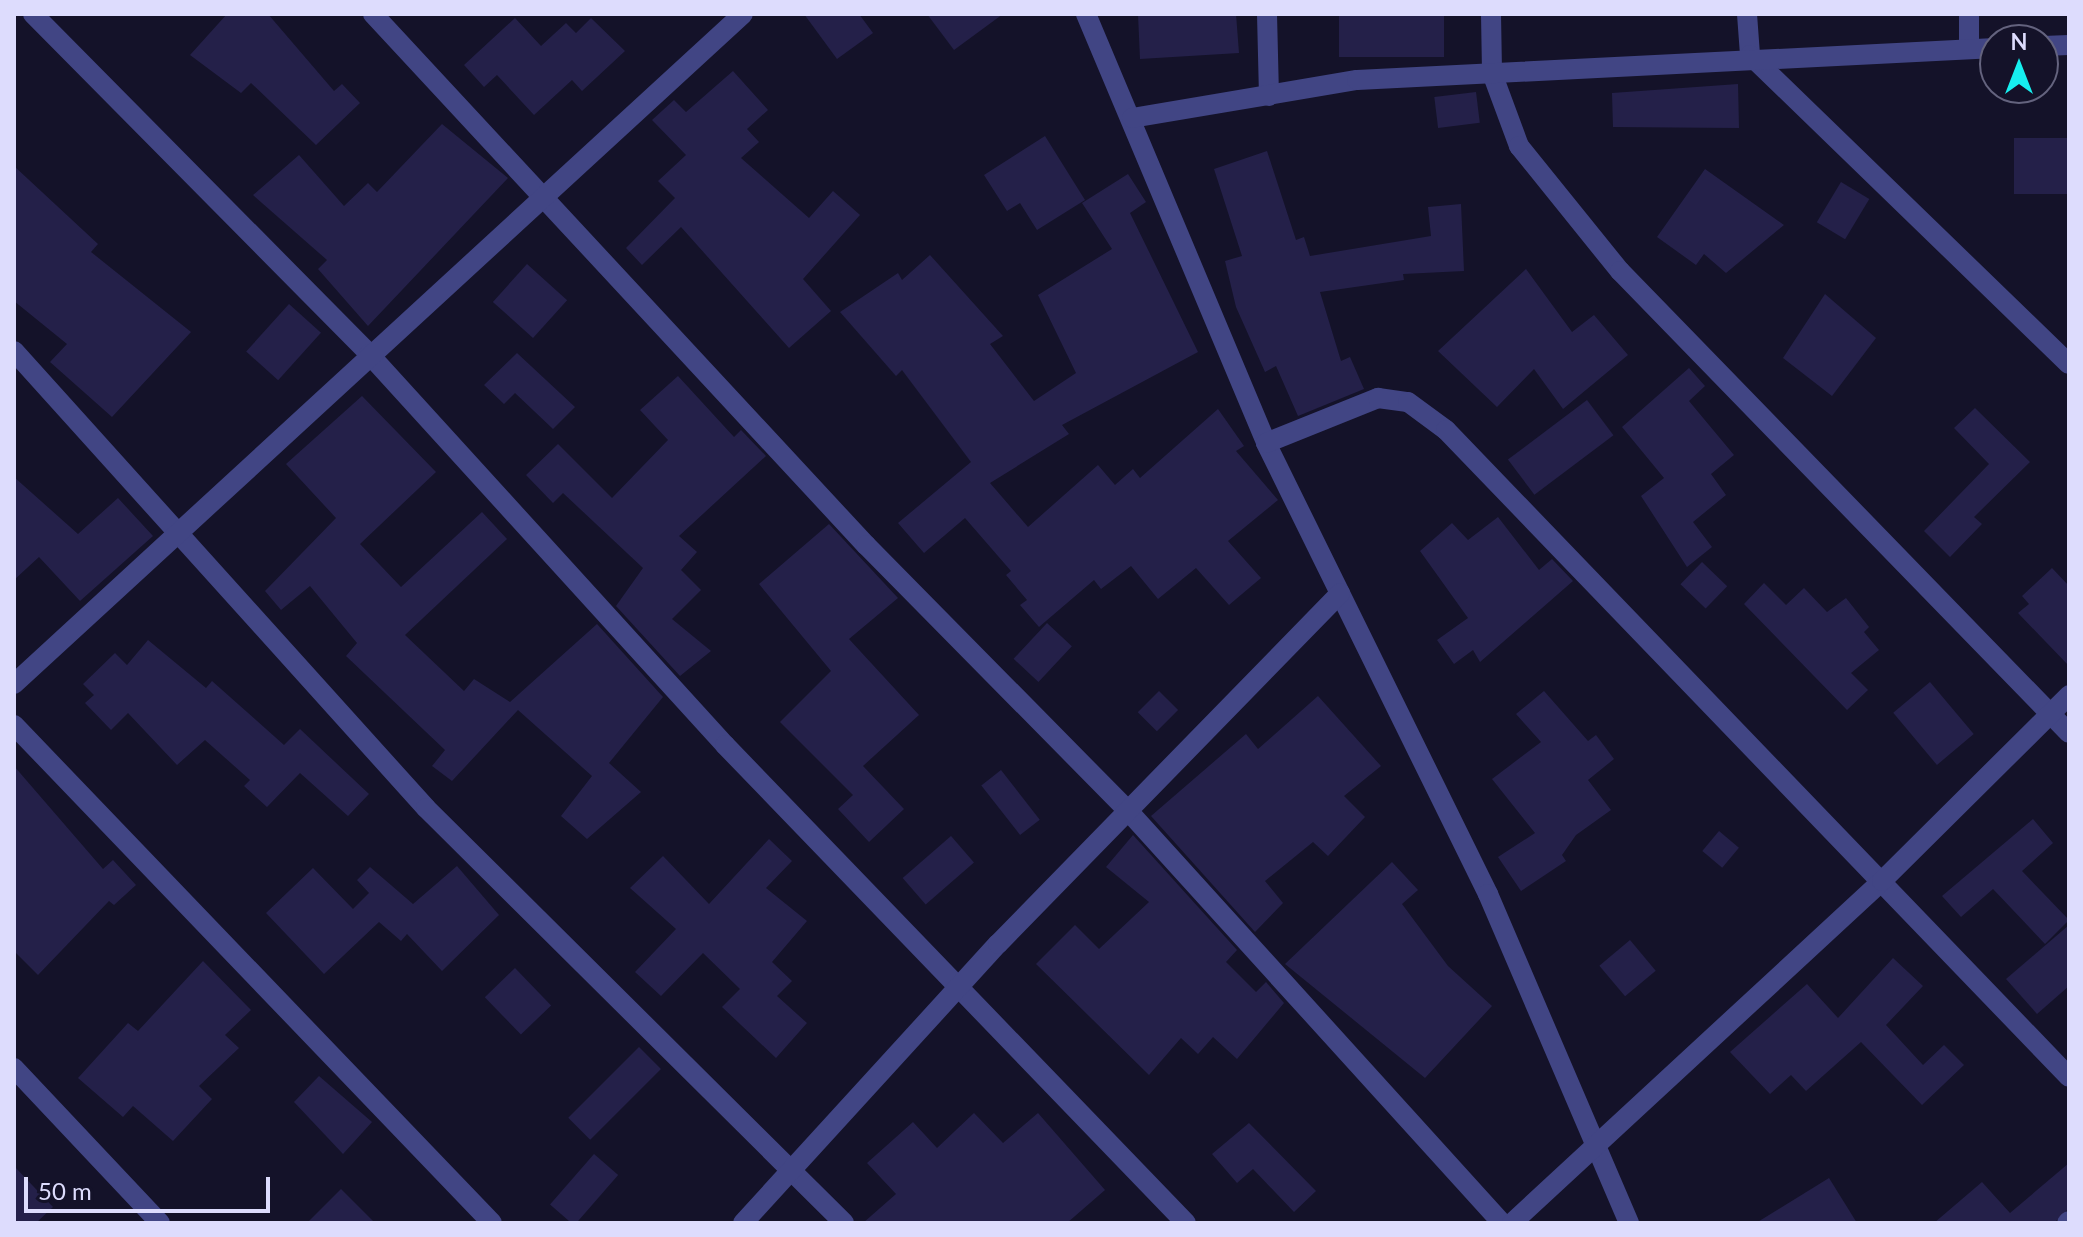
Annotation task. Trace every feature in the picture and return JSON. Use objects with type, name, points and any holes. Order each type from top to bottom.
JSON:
[{"type":"street","points":[[33,14],[369,354],[725,745],[1186,1223]]},
{"type":"street","points":[[373,14],[866,545],[1131,814],[1502,1223]]},
{"type":"street","points":[[14,684],[369,354],[743,14]]},
{"type":"street","points":[[1086,14],[1266,443],[1488,894],[1597,1142],[1629,1223]]},
{"type":"street","points":[[1267,14],[1269,96]]},
{"type":"street","points":[[1491,14],[1492,73],[1519,146],[1620,271],[2069,733]]},
{"type":"street","points":[[1747,14],[1750,55],[2069,364]]},
{"type":"street","points":[[1969,14],[1969,48]]},
{"type":"street","points":[[1132,118],[1357,80],[1750,55],[1979,48]]},
{"type":"street","points":[[14,351],[426,808],[793,1168],[844,1223]]},
{"type":"street","points":[[1266,443],[1348,404],[1408,402],[1446,430],[2069,1077]]},
{"type":"street","points":[[743,1223],[959,987],[1131,814],[1340,593]]},
{"type":"street","points":[[1512,1223],[1882,881],[2069,695]]},
{"type":"street","points":[[14,725],[492,1223]]},
{"type":"street","points":[[14,1068],[160,1223]]},
{"type":"building","points":[[227,14],[268,14],[334,91],[342,84],[360,103],[316,145],[251,83],[241,93],[190,55]]},
{"type":"building","points":[[804,14],[859,14],[873,33],[837,59]]},
{"type":"building","points":[[927,14],[1003,14],[954,50]]},
{"type":"building","points":[[1138,14],[1236,14],[1239,53],[1140,59]]},
{"type":"building","points":[[1339,15],[1444,15],[1444,57],[1339,57]]},
{"type":"building","points":[[515,18],[541,46],[566,23],[576,33],[591,18],[625,51],[582,91],[572,80],[534,115],[497,75],[484,87],[464,65]]},
{"type":"building","points":[[733,71],[768,110],[747,129],[759,142],[741,158],[809,218],[833,191],[860,215],[803,279],[831,311],[789,348],[681,227],[642,265],[626,248],[675,198],[658,181],[686,155],[652,120],[674,100],[686,112]]},
{"type":"building","points":[[1738,84],[1739,128],[1613,127],[1612,93]]},
{"type":"building","points":[[1476,92],[1480,123],[1438,128],[1434,97]]},
{"type":"building","points":[[442,124],[508,178],[368,326],[318,269],[327,260],[253,195],[299,155],[344,206],[368,183],[377,192]]},
{"type":"building","points":[[1045,136],[1085,200],[1037,230],[1020,203],[1007,211],[984,175]]},
{"type":"building","points":[[2014,138],[2069,138],[2069,194],[2014,194]]},
{"type":"building","points":[[1267,151],[1296,240],[1304,237],[1310,256],[1431,236],[1428,207],[1461,204],[1464,271],[1403,274],[1404,280],[1320,292],[1341,361],[1350,357],[1364,389],[1298,416],[1276,366],[1265,372],[1236,307],[1225,261],[1242,256],[1214,169]]},
{"type":"building","points":[[14,166],[98,244],[91,252],[191,332],[112,417],[50,362],[67,344],[14,301]]},
{"type":"building","points":[[1705,169],[1784,225],[1726,273],[1704,254],[1696,265],[1657,237]]},
{"type":"building","points":[[1128,174],[1146,202],[1130,213],[1198,352],[1062,425],[1069,434],[990,483],[1028,527],[1098,465],[1115,485],[1133,469],[1140,478],[1218,409],[1244,446],[1236,451],[1278,500],[1228,541],[1261,578],[1229,605],[1196,568],[1158,599],[1131,566],[1101,589],[1094,580],[1039,627],[1020,605],[1027,600],[1006,575],[1011,571],[965,518],[924,553],[898,523],[971,462],[902,370],[896,376],[840,312],[898,273],[902,280],[930,255],[1003,336],[990,344],[1034,401],[1076,373],[1038,295],[1112,249],[1082,203]]},
{"type":"building","points":[[1841,182],[1869,199],[1845,239],[1817,222]]},
{"type":"building","points":[[527,264],[567,300],[533,338],[493,302]]},
{"type":"building","points":[[1526,269],[1572,332],[1594,315],[1628,355],[1563,409],[1534,369],[1497,407],[1438,351]]},
{"type":"building","points":[[1825,294],[1876,338],[1832,396],[1783,358]]},
{"type":"building","points":[[289,304],[321,333],[278,380],[246,352]]},
{"type":"building","points":[[517,353],[575,407],[553,429],[515,393],[504,404],[484,385]]},
{"type":"building","points":[[1689,368],[1705,386],[1689,401],[1734,455],[1711,474],[1726,495],[1693,522],[1712,547],[1687,567],[1641,496],[1664,478],[1622,427]]},
{"type":"building","points":[[678,376],[734,437],[741,430],[766,456],[679,536],[697,552],[681,570],[701,590],[672,619],[711,651],[680,676],[616,606],[643,568],[563,493],[553,503],[526,475],[558,444],[612,498],[668,440],[640,410]]},
{"type":"building","points":[[362,396],[436,472],[360,544],[401,587],[482,512],[507,539],[405,635],[464,691],[474,679],[510,702],[597,624],[663,697],[609,763],[641,792],[587,839],[561,816],[592,776],[518,710],[452,781],[432,766],[445,750],[346,656],[357,643],[310,586],[281,610],[265,591],[336,518],[286,464]]},
{"type":"building","points":[[1587,400],[1613,435],[1534,495],[1508,460]]},
{"type":"building","points":[[1975,408],[2030,462],[1974,517],[1982,524],[1950,557],[1924,531],[1989,464],[1954,428]]},
{"type":"building","points":[[14,477],[78,534],[118,498],[153,536],[80,601],[39,557],[14,580]]},
{"type":"building","points":[[1498,517],[1539,570],[1552,559],[1573,581],[1480,662],[1473,650],[1454,664],[1437,640],[1468,618],[1420,551],[1452,523],[1468,540]]},
{"type":"building","points":[[829,524],[898,598],[849,639],[919,715],[863,766],[904,809],[869,842],[838,809],[853,795],[780,722],[831,671],[759,584]]},
{"type":"building","points":[[1702,562],[1727,586],[1706,609],[1680,584]]},
{"type":"building","points":[[2052,568],[2069,586],[2069,666],[2018,613],[2029,604],[2022,596]]},
{"type":"building","points":[[1764,583],[1786,605],[1804,588],[1827,612],[1846,598],[1869,627],[1864,632],[1879,650],[1851,673],[1868,690],[1847,710],[1744,604]]},
{"type":"building","points":[[1047,623],[1072,646],[1038,682],[1014,659]]},
{"type":"building","points":[[148,640],[206,688],[212,681],[284,745],[300,729],[369,794],[348,816],[300,773],[267,807],[244,786],[250,780],[205,740],[177,765],[128,713],[111,730],[85,703],[94,695],[83,684],[115,653],[127,665]]},
{"type":"building","points":[[1930,682],[1974,734],[1937,765],[1893,713]]},
{"type":"building","points":[[1159,691],[1178,710],[1157,731],[1138,712]]},
{"type":"building","points":[[1544,691],[1588,741],[1596,735],[1614,759],[1588,780],[1611,810],[1576,835],[1562,855],[1566,861],[1521,891],[1498,857],[1535,833],[1492,779],[1541,742],[1516,714]]},
{"type":"building","points":[[1318,696],[1381,766],[1344,796],[1365,817],[1328,856],[1313,842],[1265,881],[1283,903],[1255,932],[1151,816],[1246,734],[1258,749]]},
{"type":"building","points":[[14,766],[103,869],[113,860],[136,885],[114,905],[109,901],[38,975],[14,951]]},
{"type":"building","points":[[1001,770],[1040,820],[1020,835],[981,785]]},
{"type":"building","points":[[2033,819],[2053,843],[2022,871],[2069,920],[2045,944],[1993,889],[1961,917],[1942,896]]},
{"type":"building","points":[[1719,831],[1739,848],[1722,868],[1702,851]]},
{"type":"building","points":[[1133,835],[1237,950],[1226,962],[1256,992],[1266,982],[1284,1003],[1237,1059],[1213,1037],[1198,1054],[1181,1038],[1149,1075],[1036,964],[1075,925],[1099,949],[1149,902],[1106,867]]},
{"type":"building","points":[[951,836],[974,862],[926,904],[903,878]]},
{"type":"building","points":[[769,839],[792,861],[766,888],[807,921],[772,962],[792,981],[777,996],[807,1023],[776,1058],[722,1007],[740,989],[703,953],[661,996],[635,972],[676,929],[630,888],[663,856],[709,904]]},
{"type":"building","points":[[1392,862],[1418,890],[1402,904],[1448,966],[1492,1006],[1425,1078],[1285,964]]},
{"type":"building","points":[[457,866],[499,915],[442,971],[407,934],[401,941],[379,922],[324,974],[266,913],[313,868],[353,909],[369,893],[357,880],[370,867],[413,904]]},
{"type":"building","points":[[2069,925],[2069,986],[2037,1014],[2006,979]]},
{"type":"building","points":[[1630,940],[1656,971],[1625,996],[1599,966]]},
{"type":"building","points":[[1893,958],[1923,986],[1886,1025],[1923,1065],[1944,1045],[1964,1065],[1922,1105],[1861,1042],[1806,1091],[1791,1075],[1770,1094],[1730,1052],[1807,984],[1838,1018]]},
{"type":"building","points":[[203,961],[251,1010],[225,1035],[239,1048],[199,1086],[212,1099],[173,1141],[133,1106],[123,1117],[78,1078],[128,1023],[138,1031]]},
{"type":"building","points":[[515,968],[551,1005],[521,1035],[485,997]]},
{"type":"building","points":[[639,1047],[661,1069],[590,1140],[568,1118]]},
{"type":"building","points":[[319,1076],[372,1122],[343,1154],[294,1102]]},
{"type":"building","points":[[974,1113],[1003,1143],[1038,1113],[1105,1190],[1067,1223],[863,1223],[896,1194],[867,1163],[913,1122],[937,1148]]},
{"type":"building","points":[[1249,1123],[1316,1191],[1294,1212],[1253,1169],[1237,1183],[1212,1154]]},
{"type":"building","points":[[594,1154],[618,1175],[576,1223],[571,1223],[550,1205]]},
{"type":"building","points":[[2069,1163],[2069,1208],[2054,1223],[1934,1223],[1982,1182],[2010,1213]]},
{"type":"building","points":[[14,1166],[53,1207],[36,1223],[14,1223]]},
{"type":"building","points":[[1829,1178],[1857,1223],[1756,1223]]},
{"type":"building","points":[[341,1189],[375,1223],[307,1223]]}]
